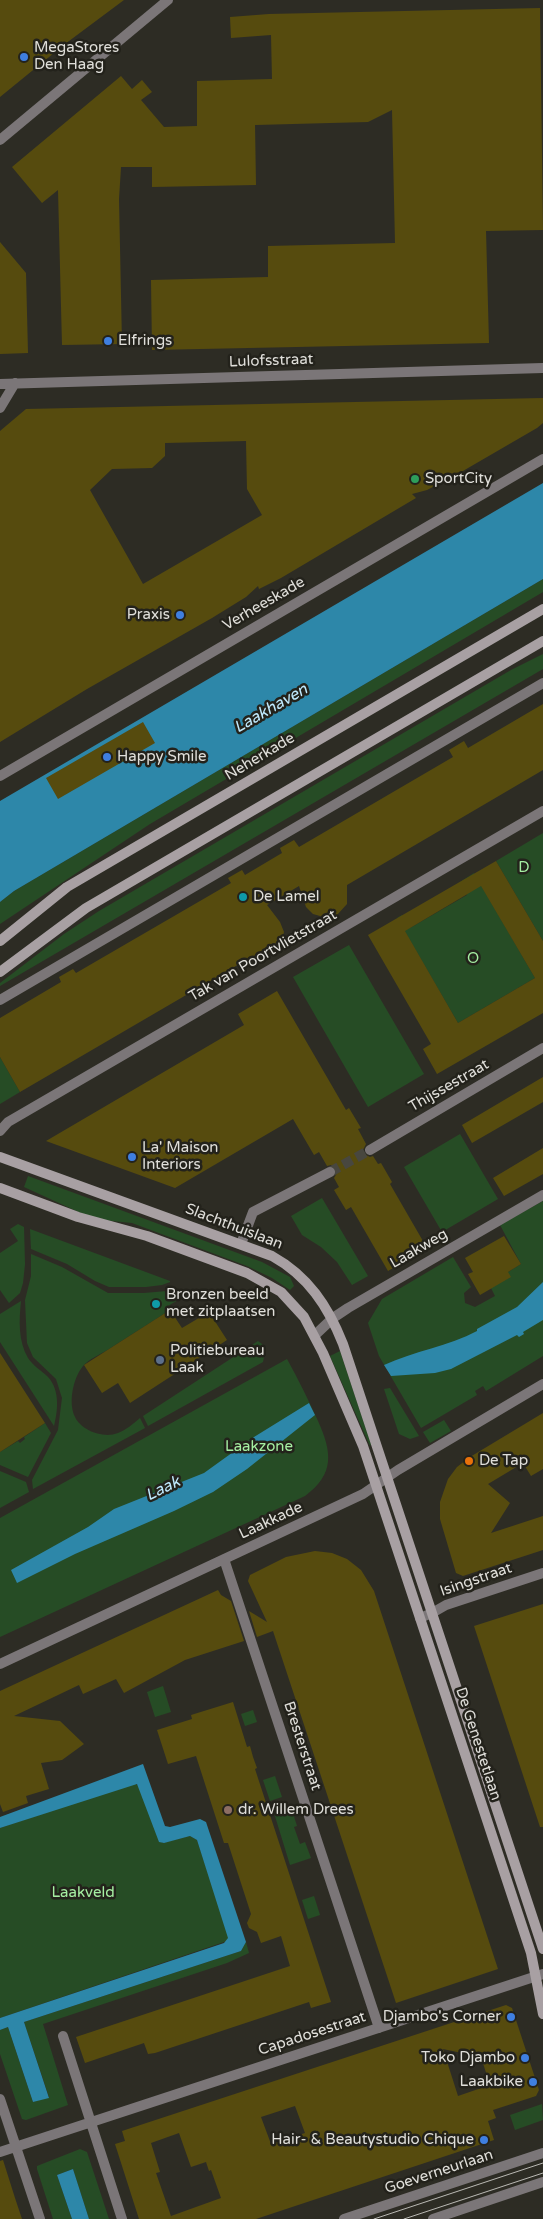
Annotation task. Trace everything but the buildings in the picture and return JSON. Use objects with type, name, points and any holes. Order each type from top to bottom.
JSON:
[{"type":"main road","name":"Neherkade","points":[[0,941],[67,888],[543,609]]},
{"type":"main road","points":[[0,972],[86,908],[543,641]]},
{"type":"main road","name":"Slachthuislaan","points":[[0,1157],[272,1256],[296,1272],[313,1289],[333,1318],[387,1478]]},
{"type":"main road","points":[[0,1188],[83,1219],[147,1236],[257,1277],[273,1286],[294,1304],[314,1335],[358,1433],[377,1486]]},
{"type":"main road","name":"De Genestetlaan","points":[[387,1478],[543,1949]]},
{"type":"main road","name":"De Genestetlaan","points":[[377,1486],[539,1975],[543,2014]]},
{"type":"street","points":[[0,140],[168,0]]},
{"type":"street","name":"Lulofsstraat","points":[[0,384],[543,368]]},
{"type":"street","points":[[0,408],[15,383]]},
{"type":"street","name":"Verheeskade","points":[[0,776],[543,459]]},
{"type":"street","points":[[0,1000],[543,683]]},
{"type":"street","name":"Tak van Poortvlietstraat","points":[[0,1131],[8,1122],[543,810]]},
{"type":"street","name":"Thijssestraat","points":[[370,1150],[543,1048]]},
{"type":"street","points":[[241,1244],[253,1212],[330,1172]]},
{"type":"street","name":"Laakweg","points":[[314,1335],[333,1318],[543,1194]]},
{"type":"street","name":"Laakkade","points":[[0,1664],[377,1486],[401,1468],[543,1384]]},
{"type":"street","name":"Bresterstraat","points":[[224,1559],[379,2028]]},
{"type":"street","name":"Isingstraat","points":[[420,1618],[446,1605],[543,1573]]},
{"type":"street","name":"Capadosestraat","points":[[0,2152],[539,1975]]},
{"type":"street","points":[[63,2036],[122,2219]]},
{"type":"street","points":[[0,2099],[40,2219]]},
{"type":"street","name":"Goeverneurlaan","points":[[344,2219],[543,2153]]},
{"type":"street","points":[[433,2219],[543,2182]]},
{"type":"green space","points":[[543,579],[543,592],[150,824],[0,924],[0,902],[14,891]]},
{"type":"green space","points":[[543,654],[543,669],[0,986],[0,983],[64,934],[99,911],[511,670]]},
{"type":"green space","name":"D","points":[[543,833],[543,941],[496,861]]},
{"type":"green space","name":"O","points":[[474,873],[535,978],[458,1023],[397,918],[402,915],[410,928],[467,895],[460,882]]},
{"type":"green space","points":[[349,945],[424,1074],[368,1107],[293,977]]},
{"type":"green space","points":[[0,1057],[20,1092],[0,1104]]},
{"type":"green space","points":[[460,1134],[498,1199],[442,1232],[404,1167]]},
{"type":"green space","points":[[28,1176],[262,1262],[290,1277],[294,1286],[290,1290],[272,1278],[247,1266],[132,1223],[102,1220],[83,1214],[24,1187]]},
{"type":"green space","points":[[322,1198],[368,1276],[352,1285],[337,1262],[321,1247],[302,1235],[291,1216]]},
{"type":"green space","points":[[543,1201],[543,1356],[486,1391],[483,1386],[475,1391],[477,1395],[421,1428],[379,1356],[368,1323],[382,1299],[453,1257],[471,1287],[464,1293],[465,1303],[475,1307],[495,1296],[491,1288],[508,1272],[521,1264],[500,1225]]},
{"type":"green space","points":[[18,1224],[24,1227],[25,1264],[23,1283],[20,1293],[9,1303],[0,1290],[0,1253],[18,1241],[10,1229]]},
{"type":"green space","points":[[30,1229],[170,1282],[146,1287],[109,1287],[67,1264],[31,1249]]},
{"type":"green space","points":[[31,1254],[62,1267],[108,1293],[144,1293],[167,1291],[173,1288],[188,1294],[168,1306],[170,1310],[88,1361],[79,1371],[74,1384],[73,1411],[82,1426],[99,1434],[112,1435],[124,1430],[140,1418],[145,1428],[33,1489],[32,1480],[58,1430],[62,1398],[56,1379],[33,1357],[27,1343],[25,1300],[31,1276]]},
{"type":"green space","points":[[21,1301],[20,1330],[22,1345],[30,1361],[48,1377],[55,1388],[57,1407],[54,1426],[0,1342],[0,1314]]},
{"type":"green space","points":[[258,1341],[266,1347],[263,1362],[148,1426],[143,1416]]},
{"type":"green space","points":[[340,1351],[371,1444],[370,1446],[330,1356]]},
{"type":"green space","name":"Laakzone","points":[[287,1359],[315,1413],[326,1443],[328,1462],[326,1471],[315,1488],[305,1496],[0,1637],[0,1518]]},
{"type":"green space","points":[[390,1388],[419,1436],[410,1439],[399,1434],[384,1389]]},
{"type":"green space","points":[[444,1420],[451,1431],[430,1443],[423,1432]]},
{"type":"green space","points":[[45,1423],[51,1433],[28,1477],[0,1465],[0,1452],[18,1441],[20,1443],[25,1439],[24,1437]]},
{"type":"green space","points":[[0,1471],[26,1482],[29,1492],[0,1508]]},
{"type":"green space","points":[[163,1686],[171,1712],[155,1717],[147,1692]]},
{"type":"green space","points":[[253,1710],[257,1722],[245,1726],[241,1714]]},
{"type":"green space","points":[[275,1776],[282,1797],[270,1801],[263,1780]]},
{"type":"green space","name":"Laakveld","points":[[134,1783],[139,1786],[162,1843],[190,1836],[197,1840],[229,1936],[227,1941],[0,2018],[0,1828]]},
{"type":"green space","points":[[291,1807],[297,1826],[294,1827],[300,1844],[305,1842],[311,1858],[290,1865],[274,1813]]},
{"type":"green space","points":[[314,1896],[320,1915],[308,1919],[302,1900]]},
{"type":"green space","points":[[246,1942],[249,1953],[227,1963],[43,2024],[68,2105],[26,2120],[22,2119],[0,2054],[0,2030],[8,2027],[33,2102],[49,2097],[24,2022],[241,1951]]},
{"type":"green space","points":[[542,2104],[543,2120],[515,2130],[510,2115]]},
{"type":"green space","points":[[80,2149],[87,2152],[109,2219],[89,2219],[73,2169],[57,2175],[72,2219],[53,2219],[37,2166]]},
{"type":"water","name":"Laakhaven","points":[[543,483],[543,579],[14,891],[0,902],[0,801]]},
{"type":"water","points":[[543,1282],[543,1320],[523,1332],[524,1334],[519,1337],[517,1335],[451,1369],[435,1373],[391,1376],[384,1365],[455,1341],[477,1331],[477,1329],[517,1307]]},
{"type":"water","points":[[309,1403],[315,1415],[247,1469],[213,1492],[75,1554],[17,1583],[11,1570],[88,1527],[114,1509],[204,1473],[254,1437]]},
{"type":"water","points":[[143,1764],[165,1826],[170,1827],[200,1819],[206,1822],[246,1942],[241,1951],[24,2022],[49,2098],[33,2102],[8,2027],[0,2030],[0,2018],[224,1943],[228,1938],[197,1840],[190,1836],[164,1843],[159,1842],[137,1784],[0,1828],[0,1817]]},
{"type":"water","points":[[73,2169],[89,2219],[72,2219],[57,2175]]},
{"type":"tunnel","points":[[330,1172],[370,1150]]},
{"type":"tram line","points":[[374,2219],[543,2163]]},
{"type":"tram line","points":[[404,2219],[543,2173]]},
{"type":"place","name":"MegaStores Den Haag","points":[[24,57]]},
{"type":"place","name":"Elfrings","points":[[108,341]]},
{"type":"place","name":"SportCity","points":[[415,479]]},
{"type":"place","name":"Praxis","points":[[180,615]]},
{"type":"place","name":"Happy Smile","points":[[107,757]]},
{"type":"place","name":"De Lamel","points":[[243,897]]},
{"type":"place","name":"La' Maison Interiors","points":[[132,1157]]},
{"type":"place","name":"Bronzen beeld met zitplaatsen","points":[[156,1304]]},
{"type":"place","name":"Politiebureau Laak","points":[[160,1360]]},
{"type":"place","name":"De Tap","points":[[469,1461]]},
{"type":"place","name":"dr. Willem Drees","points":[[228,1810]]},
{"type":"place","name":"Djambo's Corner","points":[[511,2017]]},
{"type":"place","name":"Toko Djambo","points":[[525,2058]]},
{"type":"place","name":"Laakbike","points":[[533,2082]]},
{"type":"place","name":"Hair- & Beautystudio Chique","points":[[484,2140]]},
{"type":"water label","name":"Laak","points":[[163,1489]]}]
